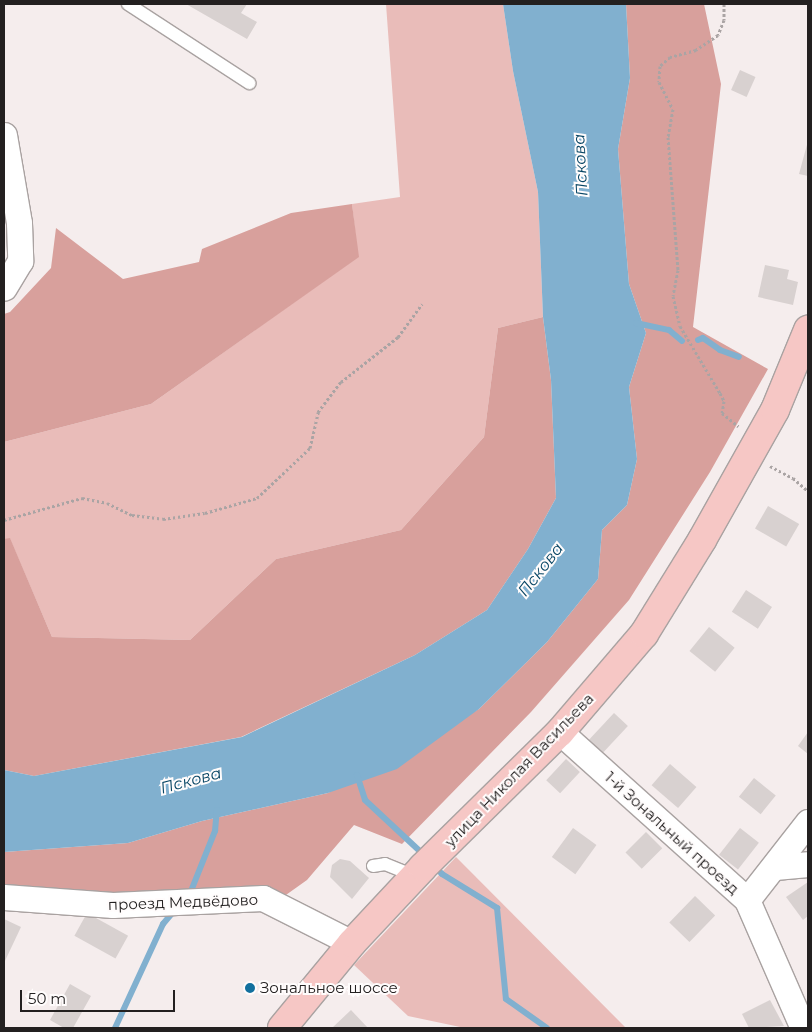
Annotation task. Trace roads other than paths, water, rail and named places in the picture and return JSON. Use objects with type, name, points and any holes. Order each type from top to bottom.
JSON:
[{"type":"main road","name":"улица Николая Васильева","points":[[282,1028],[352,943],[425,866],[560,732],[644,634],[688,563],[775,410],[808,330]]},
{"type":"street","points":[[4,135],[19,223],[20,261],[4,288]]},
{"type":"street","name":"1-й Зональный проезд","points":[[560,732],[747,900],[803,1028]]},
{"type":"street","points":[[747,900],[808,822]]},
{"type":"street","points":[[775,866],[808,864]]},
{"type":"street","name":"проезд Медвёдово","points":[[4,897],[113,905],[263,898],[352,943]]},
{"type":"lane","points":[[128,4],[249,83]]},
{"type":"lane","points":[[373,866],[385,864],[425,866]]},
{"type":"water","name":"Пскова","points":[[503,4],[626,4],[630,78],[618,149],[629,284],[646,333],[629,387],[637,459],[627,505],[602,530],[598,579],[547,642],[479,709],[397,769],[328,793],[202,821],[128,843],[4,852],[4,770],[34,776],[242,737],[415,655],[487,610],[528,549],[556,498],[551,380],[543,317],[538,192],[513,71]]},
{"type":"waterway","points":[[636,323],[669,330],[682,341]]},
{"type":"waterway","points":[[698,340],[703,338],[720,350],[739,357]]},
{"type":"waterway","points":[[357,775],[365,800],[424,855]]},
{"type":"waterway","points":[[191,891],[215,831],[217,810]]},
{"type":"waterway","points":[[433,865],[442,874],[497,908],[506,999],[547,1028]]},
{"type":"waterway","points":[[115,1028],[163,924],[174,911]]},
{"type":"place","name":"Зональное шоссе","points":[[250,988]]}]
